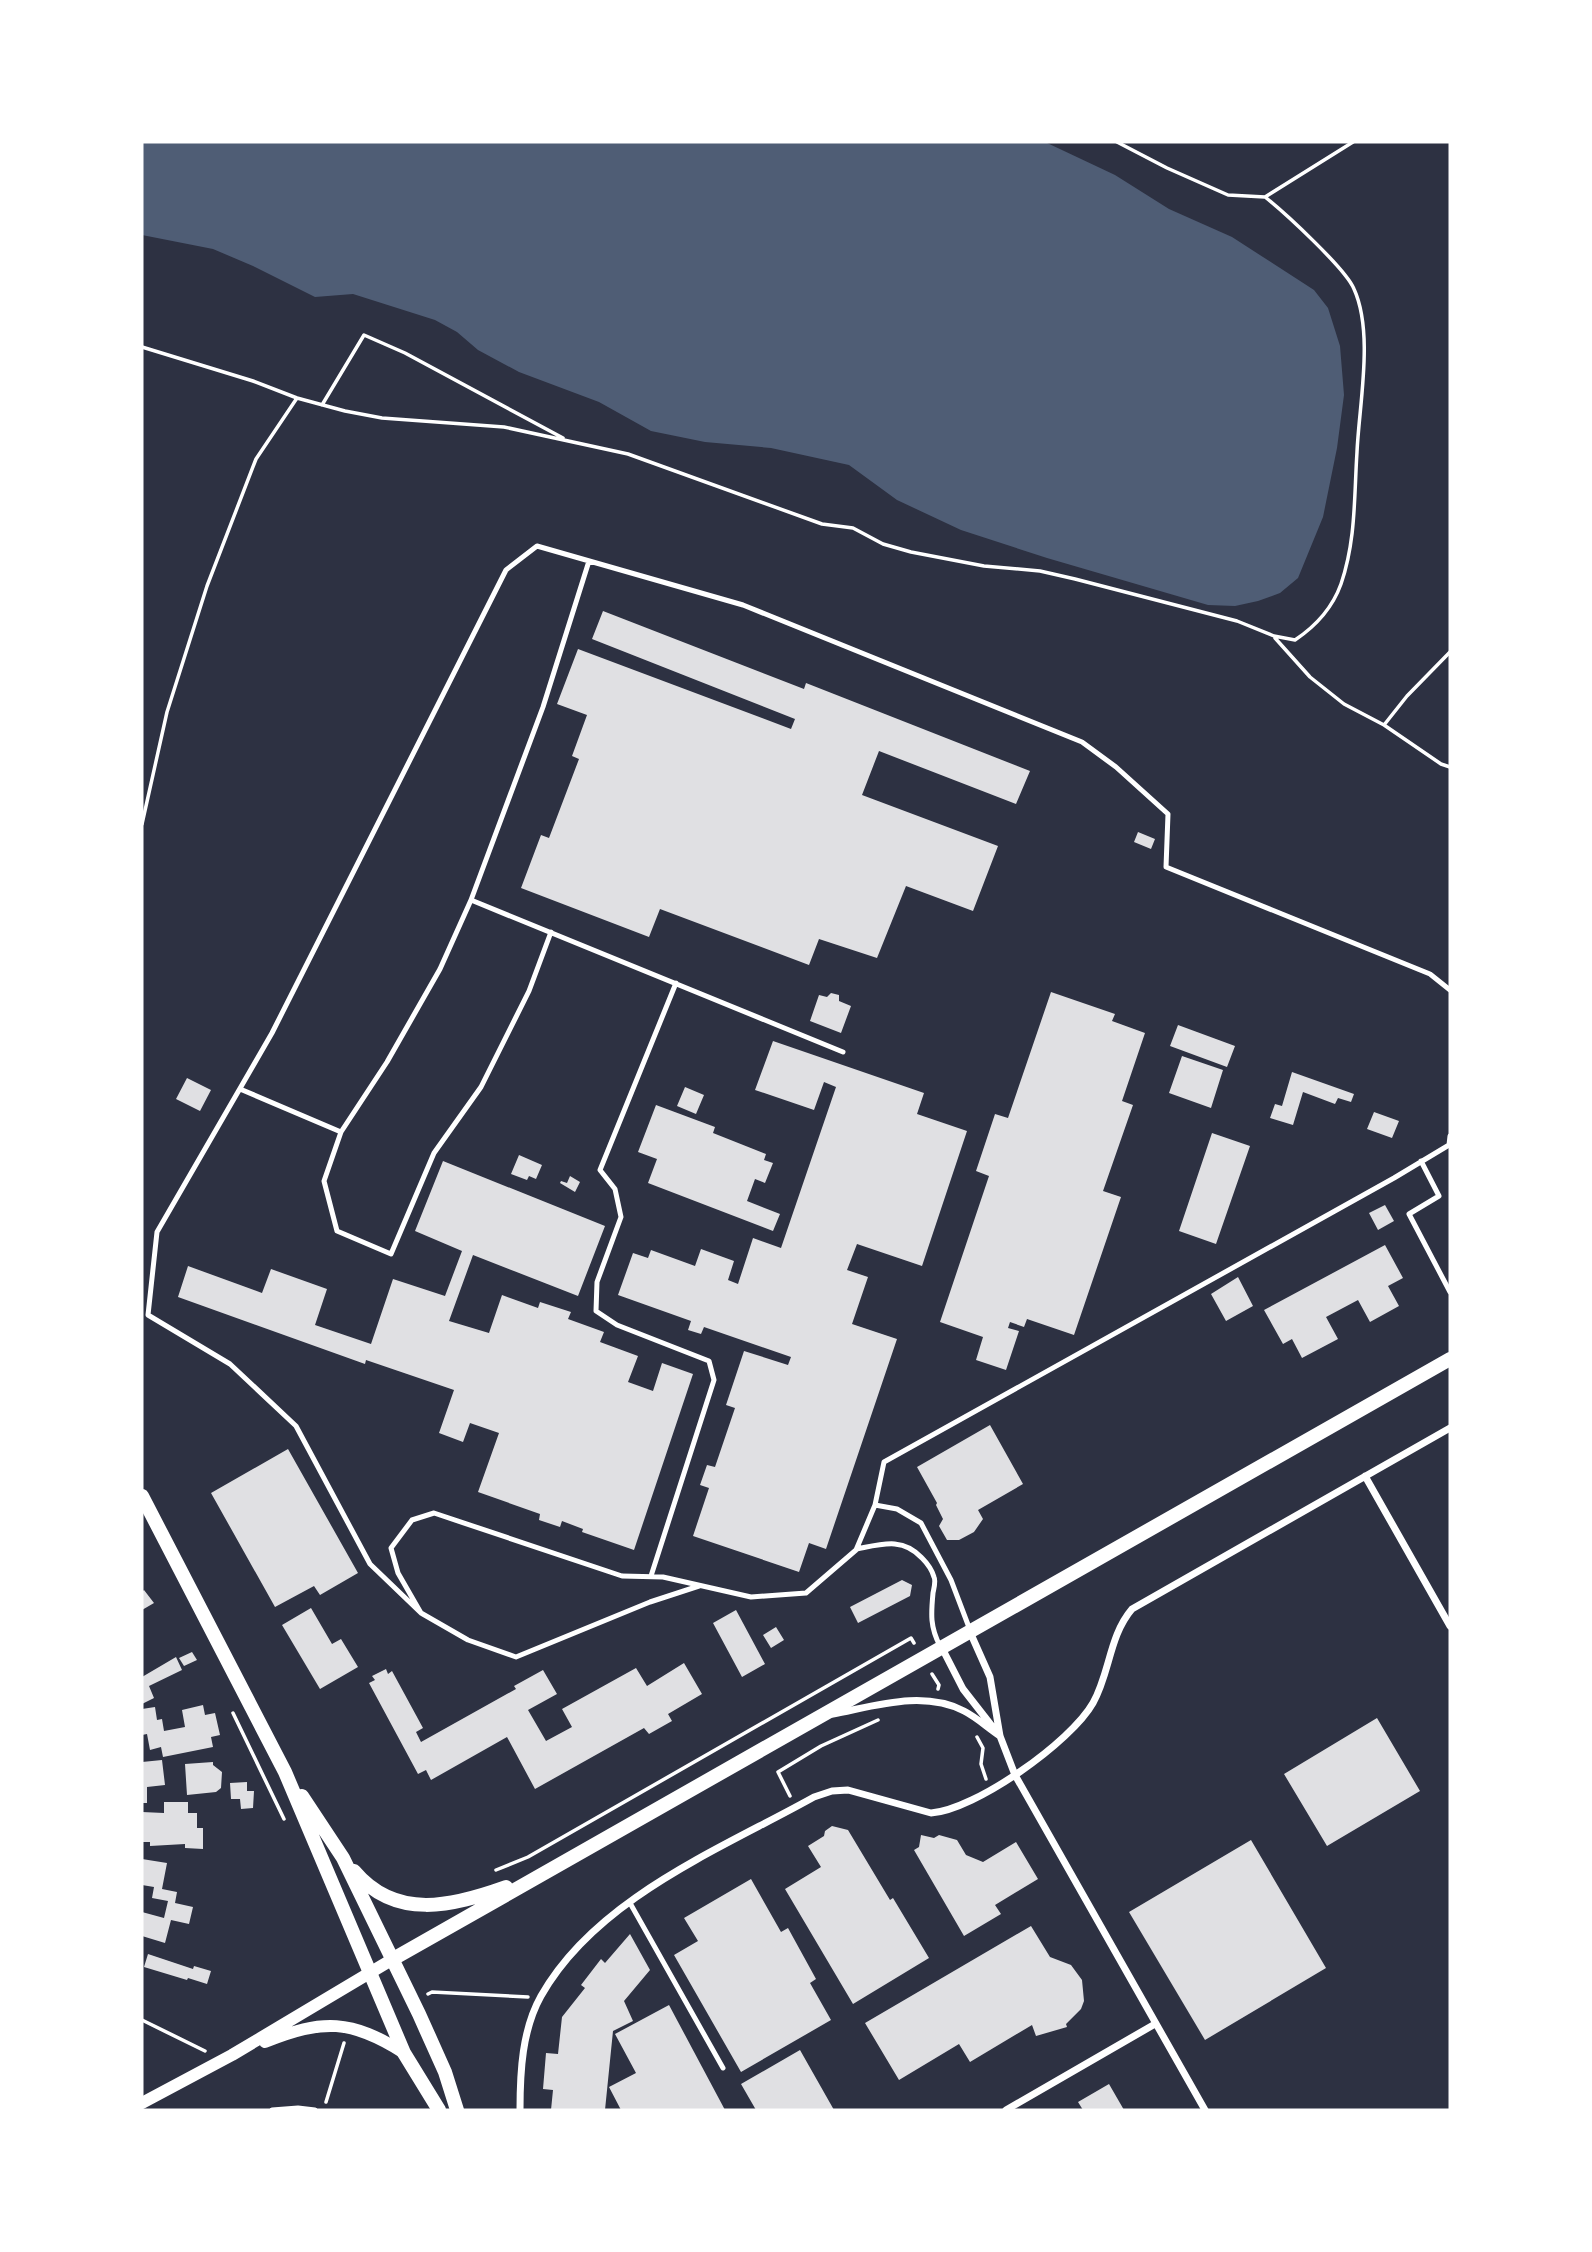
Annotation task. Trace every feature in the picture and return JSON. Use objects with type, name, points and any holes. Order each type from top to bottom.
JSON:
[{"type":"main road","points":[[393,1959],[1450,1359]]},
{"type":"main road","points":[[142,1496],[285,1772],[404,2053],[439,2110]]},
{"type":"main road","points":[[285,1772],[343,1857],[363,1882],[380,1894],[409,1904],[452,1903],[541,1875]]},
{"type":"main road","points":[[343,1857],[413,2000],[457,2110]]},
{"type":"street","points":[[520,2110],[522,2058],[540,1997],[581,1944],[630,1903],[674,1873],[823,1794],[848,1790],[931,1813],[945,1812],[990,1790],[1015,1775],[1070,1731],[1084,1716],[1094,1702],[1124,1619],[1132,1609],[1450,1428]]},
{"type":"street","points":[[1365,1476],[1450,1626]]},
{"type":"street","points":[[970,1631],[990,1677],[1000,1736],[1015,1775],[1205,2110]]},
{"type":"street","points":[[942,1648],[963,1689],[1000,1736]]},
{"type":"street","points":[[822,1716],[914,1700],[934,1701],[964,1711],[1000,1736]]},
{"type":"street","points":[[142,2103],[227,2057],[393,1959]]},
{"type":"street","points":[[1006,2110],[1154,2024]]},
{"type":"street","points":[[227,2057],[273,2038],[332,2025],[350,2026],[368,2032],[404,2053]]},
{"type":"lane","points":[[699,1586],[650,1602],[516,1657],[468,1640],[421,1613],[370,1564],[296,1426],[230,1364],[148,1315],[157,1232],[272,1033],[506,570],[537,546],[743,605],[1082,742],[1116,767],[1168,814],[1166,867],[1430,974],[1450,990]]},
{"type":"lane","points":[[551,932],[529,991],[481,1087],[434,1153],[391,1254],[337,1231],[324,1181],[341,1132],[387,1062],[433,981],[471,900],[543,707],[589,561]]},
{"type":"lane","points":[[471,900],[843,1052]]},
{"type":"lane","points":[[651,1576],[715,1380],[709,1361],[617,1325],[596,1311],[597,1282],[621,1217],[615,1189],[600,1170],[676,983]]},
{"type":"lane","points":[[240,1089],[341,1132]]},
{"type":"lane","points":[[421,1613],[398,1573],[391,1548],[412,1520],[434,1513],[622,1576],[663,1577],[751,1597],[806,1593],[856,1550],[875,1505],[884,1462],[1421,1161],[1448,1145],[1450,1136]]},
{"type":"lane","points":[[1421,1161],[1439,1196],[1409,1214],[1450,1292]]},
{"type":"lane","points":[[875,1505],[897,1508],[921,1523],[951,1580],[970,1631]]},
{"type":"lane","points":[[856,1550],[886,1543],[903,1544],[917,1552],[926,1562],[935,1578],[930,1616],[932,1630],[942,1648]]},
{"type":"lane","points":[[630,1903],[723,2068]]},
{"type":"lane","points":[[272,2110],[314,2110]]},
{"type":"path","points":[[1117,142],[1228,195],[1265,197],[1353,142]]},
{"type":"path","points":[[142,347],[345,411],[382,418],[504,427],[628,454],[822,524],[853,528],[883,544],[902,550],[984,566],[1040,570],[1237,621],[1274,636],[1295,640],[1315,628],[1328,609],[1340,587],[1352,545],[1362,393],[1363,318],[1354,286],[1330,258],[1265,197]]},
{"type":"path","points":[[323,405],[364,335],[405,353],[567,441]]},
{"type":"path","points":[[142,824],[167,712],[207,586],[256,459],[297,398]]},
{"type":"path","points":[[1274,636],[1310,677],[1344,704],[1384,725],[1441,764],[1450,767]]},
{"type":"path","points":[[1384,725],[1407,696],[1450,652]]},
{"type":"path","points":[[490,1872],[528,1857],[911,1637],[939,1685],[934,1701]]},
{"type":"path","points":[[228,1704],[288,1827]]},
{"type":"path","points":[[796,1807],[778,1772],[821,1746],[880,1720]]},
{"type":"path","points":[[972,1731],[984,1748],[981,1764],[990,1790]]},
{"type":"path","points":[[413,2000],[432,1992],[540,1997]]},
{"type":"path","points":[[142,2020],[227,2057]]},
{"type":"path","points":[[323,2110],[350,2026]]},
{"type":"water","points":[[142,142],[1045,142],[1115,175],[1169,209],[1232,237],[1314,290],[1328,308],[1340,346],[1344,395],[1323,517],[1298,578],[1280,593],[1235,606],[1208,605],[1047,558],[961,530],[897,500],[849,465],[771,448],[705,442],[651,431],[599,402],[519,372],[478,350],[457,332],[435,320],[353,294],[315,297],[213,249],[142,235]]},
{"type":"building","points":[[603,611],[804,689],[806,683],[1030,771],[1016,804],[879,751],[862,795],[998,846],[973,911],[906,886],[877,958],[819,939],[809,965],[660,909],[649,937],[521,888],[541,835],[549,838],[579,759],[572,756],[587,715],[557,704],[578,649],[791,729],[795,719],[592,639]]},
{"type":"building","points":[[1138,832],[1155,839],[1151,849],[1134,842]]},
{"type":"building","points":[[1051,992],[1115,1014],[1112,1021],[1145,1033],[1122,1101],[1133,1105],[1103,1191],[1121,1197],[1074,1335],[1027,1319],[1024,1327],[1010,1322],[1008,1328],[1019,1331],[1006,1370],[976,1360],[983,1337],[940,1322],[989,1176],[976,1171],[995,1114],[1008,1118]]},
{"type":"building","points":[[831,993],[839,995],[839,1001],[851,1006],[841,1033],[810,1021],[819,995],[827,997]]},
{"type":"building","points":[[1178,1025],[1235,1046],[1227,1067],[1170,1046]]},
{"type":"building","points":[[773,1041],[924,1093],[917,1114],[967,1131],[922,1266],[857,1244],[847,1270],[868,1277],[852,1324],[897,1339],[826,1549],[809,1543],[799,1572],[693,1536],[709,1488],[700,1485],[707,1465],[715,1467],[735,1408],[726,1405],[744,1351],[788,1365],[791,1357],[704,1327],[701,1334],[688,1330],[691,1321],[618,1295],[633,1253],[648,1258],[651,1250],[695,1266],[701,1249],[734,1261],[728,1280],[738,1284],[753,1238],[781,1248],[836,1087],[824,1082],[814,1110],[755,1090]]},
{"type":"building","points":[[1182,1056],[1223,1070],[1211,1108],[1169,1093]]},
{"type":"building","points":[[1292,1072],[1354,1094],[1351,1102],[1338,1098],[1335,1104],[1303,1092],[1293,1125],[1270,1118],[1275,1104],[1282,1106]]},
{"type":"building","points":[[187,1078],[211,1090],[200,1111],[176,1099]]},
{"type":"building","points":[[685,1087],[704,1095],[696,1114],[677,1106]]},
{"type":"building","points":[[656,1105],[715,1127],[713,1133],[766,1154],[764,1160],[773,1163],[765,1183],[755,1179],[747,1201],[780,1214],[773,1231],[648,1183],[657,1159],[638,1152]]},
{"type":"building","points":[[1374,1112],[1399,1121],[1392,1138],[1367,1129]]},
{"type":"building","points":[[1212,1133],[1250,1146],[1216,1244],[1179,1231]]},
{"type":"building","points":[[519,1155],[542,1165],[536,1179],[529,1176],[527,1180],[511,1174]]},
{"type":"building","points":[[443,1161],[605,1226],[578,1296],[473,1255],[449,1321],[489,1333],[502,1295],[538,1308],[540,1302],[571,1312],[568,1319],[604,1332],[600,1342],[638,1356],[628,1382],[653,1391],[662,1363],[693,1374],[634,1550],[582,1532],[583,1529],[562,1521],[560,1527],[539,1520],[540,1514],[478,1492],[499,1433],[470,1423],[463,1442],[439,1433],[454,1390],[366,1360],[365,1364],[178,1297],[188,1266],[262,1293],[271,1269],[327,1289],[315,1325],[371,1344],[393,1279],[445,1296],[462,1251],[415,1231]]},
{"type":"building","points":[[570,1176],[580,1182],[575,1192],[560,1183],[567,1183]]},
{"type":"building","points":[[1385,1205],[1394,1221],[1378,1230],[1369,1213]]},
{"type":"building","points":[[1385,1245],[1403,1278],[1388,1286],[1399,1306],[1370,1322],[1358,1300],[1326,1317],[1338,1339],[1302,1358],[1292,1339],[1283,1344],[1264,1310]]},
{"type":"building","points":[[1238,1277],[1253,1306],[1226,1321],[1211,1294]]},
{"type":"building","points":[[990,1425],[1023,1484],[978,1510],[983,1519],[974,1532],[959,1540],[947,1540],[939,1526],[943,1519],[937,1503],[917,1467]]},
{"type":"building","points":[[288,1449],[358,1573],[320,1595],[314,1586],[275,1607],[211,1493]]},
{"type":"building","points":[[902,1580],[912,1585],[910,1596],[858,1623],[850,1607]]},
{"type":"building","points":[[144,1590],[154,1603],[142,1610],[142,1592]]},
{"type":"building","points":[[311,1608],[332,1644],[341,1639],[358,1667],[320,1689],[282,1625]]},
{"type":"building","points":[[736,1610],[765,1664],[742,1677],[713,1623]]},
{"type":"building","points":[[776,1627],[784,1640],[771,1648],[763,1635]]},
{"type":"building","points":[[192,1652],[197,1660],[184,1666],[179,1658]]},
{"type":"building","points":[[176,1657],[182,1670],[149,1686],[154,1698],[142,1704],[142,1677]]},
{"type":"building","points":[[684,1663],[702,1694],[668,1714],[672,1721],[649,1734],[644,1728],[535,1789],[507,1737],[431,1780],[426,1770],[418,1774],[369,1683],[375,1680],[372,1676],[386,1669],[388,1674],[392,1671],[423,1728],[416,1732],[421,1742],[516,1689],[514,1686],[543,1670],[557,1694],[528,1710],[546,1741],[572,1727],[562,1709],[636,1668],[647,1686]]},
{"type":"building","points":[[203,1705],[205,1715],[215,1713],[220,1735],[211,1737],[213,1747],[163,1757],[161,1747],[150,1750],[147,1734],[142,1735],[142,1709],[155,1707],[157,1720],[162,1719],[164,1731],[185,1727],[182,1710]]},
{"type":"building","points":[[1377,1718],[1420,1791],[1327,1846],[1284,1774]]},
{"type":"building","points":[[162,1760],[165,1785],[147,1787],[147,1803],[142,1803],[142,1762]]},
{"type":"building","points":[[213,1762],[222,1772],[221,1788],[216,1792],[187,1795],[185,1764]]},
{"type":"building","points":[[247,1782],[247,1791],[254,1791],[253,1808],[241,1809],[240,1799],[231,1799],[230,1783]]},
{"type":"building","points":[[164,1802],[188,1802],[188,1813],[197,1813],[197,1828],[203,1828],[203,1849],[185,1848],[185,1844],[150,1846],[150,1842],[142,1842],[142,1812],[164,1813]]},
{"type":"building","points":[[832,1826],[848,1830],[929,1958],[853,2004],[785,1889],[821,1867],[808,1846],[824,1836],[825,1831]]},
{"type":"building","points":[[921,1835],[934,1838],[939,1835],[957,1840],[966,1855],[983,1862],[1016,1842],[1038,1879],[995,1905],[1001,1914],[964,1936],[914,1850],[919,1847]]},
{"type":"building","points":[[1251,1840],[1326,1968],[1205,2040],[1129,1912]]},
{"type":"building","points":[[142,1859],[167,1863],[162,1889],[177,1892],[175,1903],[193,1907],[189,1924],[171,1920],[165,1943],[142,1936],[142,1912],[164,1918],[168,1901],[152,1898],[154,1887],[142,1885]]},
{"type":"building","points":[[751,1879],[781,1932],[788,1928],[816,1979],[810,1983],[831,2020],[741,2072],[674,1955],[698,1941],[684,1918]]},
{"type":"building","points":[[1031,1926],[1050,1957],[1071,1965],[1082,1980],[1084,2001],[1081,2009],[1066,2024],[1067,2027],[1036,2036],[1032,2025],[970,2062],[959,2044],[899,2080],[865,2023]]},
{"type":"building","points":[[630,1934],[650,1970],[624,2001],[633,2021],[613,2031],[605,2110],[551,2110],[553,2090],[543,2089],[546,2053],[558,2054],[562,2017],[585,1988],[581,1985],[601,1959],[605,1963]]},
{"type":"building","points":[[148,1954],[193,1969],[194,1966],[211,1971],[207,1984],[144,1967]]},
{"type":"building","points":[[669,2005],[725,2110],[621,2110],[609,2087],[636,2073],[615,2034]]},
{"type":"building","points":[[800,2050],[834,2110],[756,2110],[741,2084]]},
{"type":"building","points":[[1109,2084],[1124,2110],[1083,2110],[1078,2102]]}]
